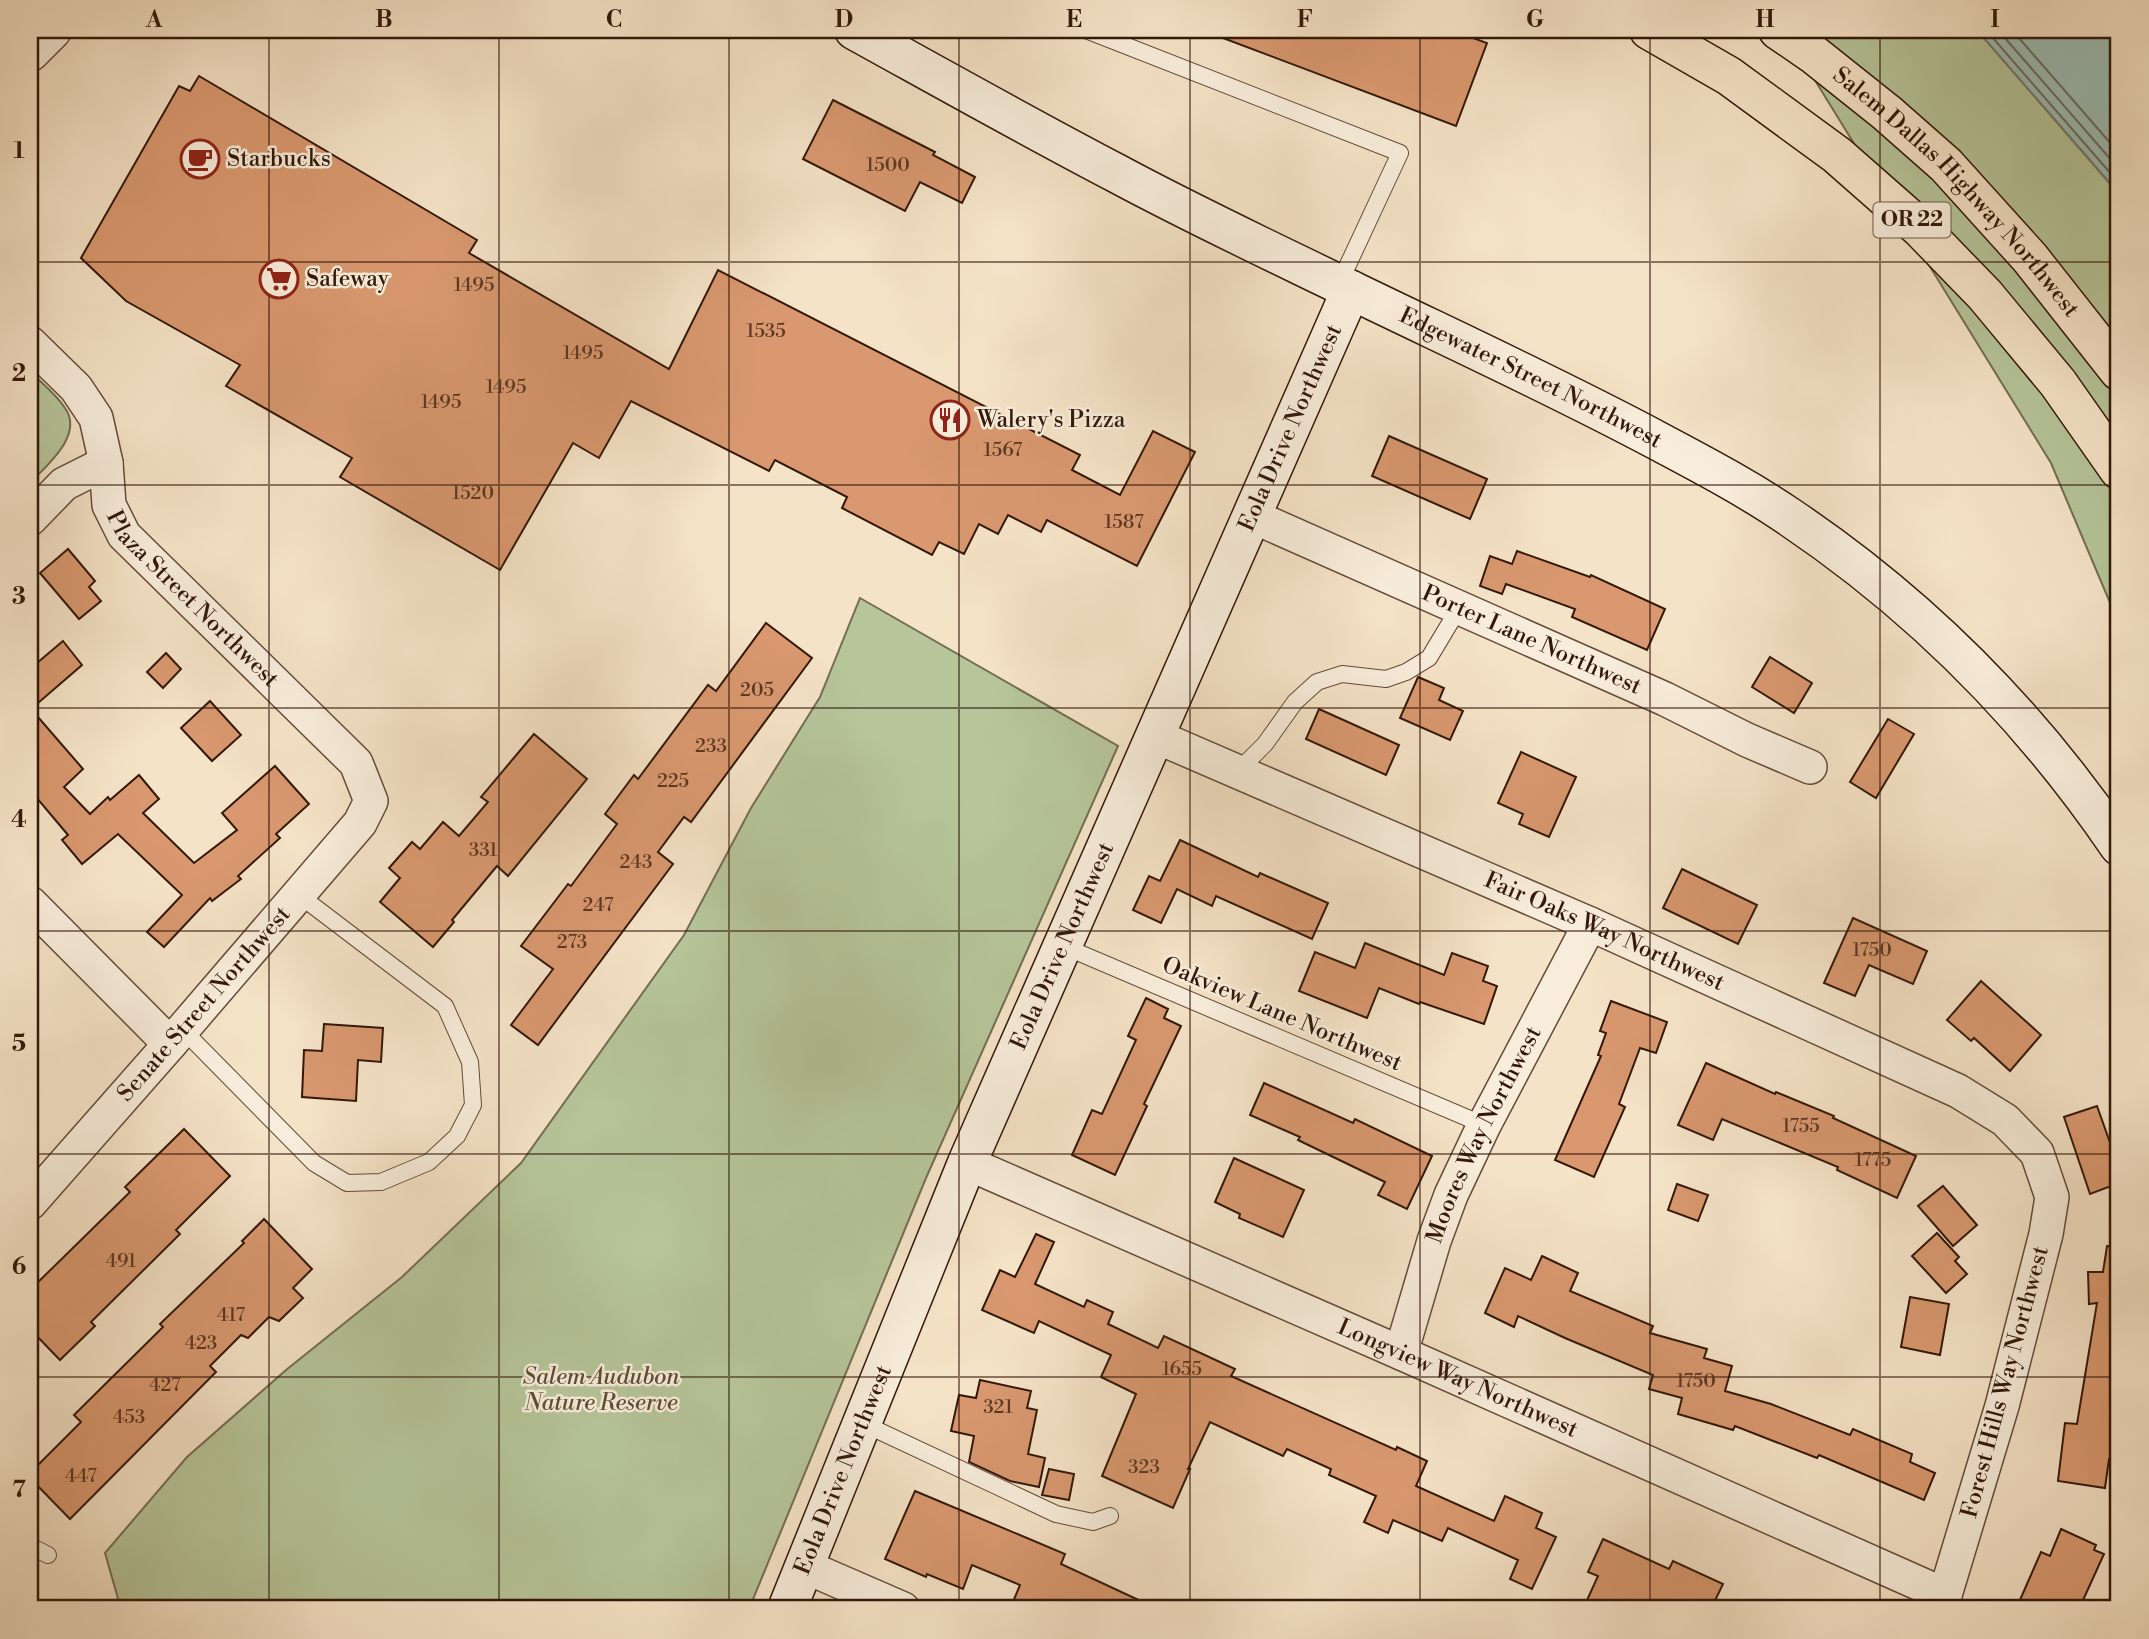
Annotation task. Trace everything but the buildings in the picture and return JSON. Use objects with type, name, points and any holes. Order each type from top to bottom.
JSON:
[{"type":"highway","name":"OR 22","points":[[1649,30],[1729,76],[1837,155],[1920,228],[1985,295],[2034,353],[2119,470]]},
{"type":"highway","name":"Salem Dallas Highway Northwest","points":[[1778,30],[1813,54],[1887,113],[1946,165],[2030,258],[2119,370]]},
{"type":"main road","points":[[30,52],[52,30]]},
{"type":"main road","name":"Edgewater Street Northwest","points":[[854,30],[1119,175],[1612,416],[1715,471],[1790,517],[1872,578],[1940,636],[1978,673],[2035,735],[2095,810],[2119,846]]},
{"type":"main road","name":"Eola Drive Northwest","points":[[786,1609],[967,1163],[1252,516],[1345,287]]},
{"type":"street","name":"Plaza Street Northwest","points":[[30,343],[76,388],[96,418],[106,463],[109,505],[124,535],[356,763],[371,802]]},
{"type":"street","points":[[30,519],[64,484],[106,463]]},
{"type":"street","name":"Porter Lane Northwest","points":[[1252,516],[1665,699],[1747,740],[1810,767]]},
{"type":"street","name":"Fair Oaks Way Northwest","points":[[1155,736],[1590,925],[1958,1091],[2005,1120],[2037,1153]]},
{"type":"street","name":"Senate Street Northwest","points":[[30,1203],[299,895],[360,823],[371,802]]},
{"type":"street","points":[[30,903],[176,1037]]},
{"type":"street","name":"Moores Way Northwest","points":[[1401,1353],[1434,1241],[1451,1195],[1484,1125],[1590,925]]},
{"type":"street","name":"Forest Hills Way Northwest","points":[[1942,1602],[2002,1406],[2046,1234],[2052,1196],[2037,1153]]},
{"type":"street","name":"Longview Way Northwest","points":[[967,1163],[1401,1353],[1942,1602]]},
{"type":"street","points":[[804,1566],[902,1609]]},
{"type":"lane","points":[[1086,30],[1400,153],[1345,287]]},
{"type":"lane","points":[[1237,772],[1265,744],[1296,702],[1317,682],[1342,674],[1386,679],[1406,672],[1429,658],[1459,608]]},
{"type":"lane","points":[[176,1037],[314,1163],[347,1182],[381,1182],[429,1162],[457,1136],[473,1105],[470,1062],[445,1006],[299,895]]},
{"type":"lane","name":"Oakview Lane Northwest","points":[[1063,946],[1484,1125]]},
{"type":"lane","points":[[861,1423],[1056,1514],[1093,1522],[1110,1517]]},
{"type":"lane","points":[[30,1546],[48,1555]]},
{"type":"green space","points":[[1784,30],[1977,30],[2119,194],[2119,624],[2051,463]]},
{"type":"green space","points":[[30,371],[65,408],[70,418],[70,429],[61,449],[30,483]]},
{"type":"green space","name":"Salem Audubon Nature Reserve","points":[[860,598],[1118,746],[926,1178],[749,1609],[121,1609],[105,1553],[187,1457],[286,1370],[402,1277],[521,1163],[684,935],[751,808],[820,697]]},
{"type":"water","points":[[1977,30],[2119,30],[2119,194],[2115,189]]},
{"type":"place","name":"Starbucks","points":[[200,159]]},
{"type":"place","name":"Safeway","points":[[279,279]]},
{"type":"place","name":"Walery's Pizza","points":[[950,420]]}]
